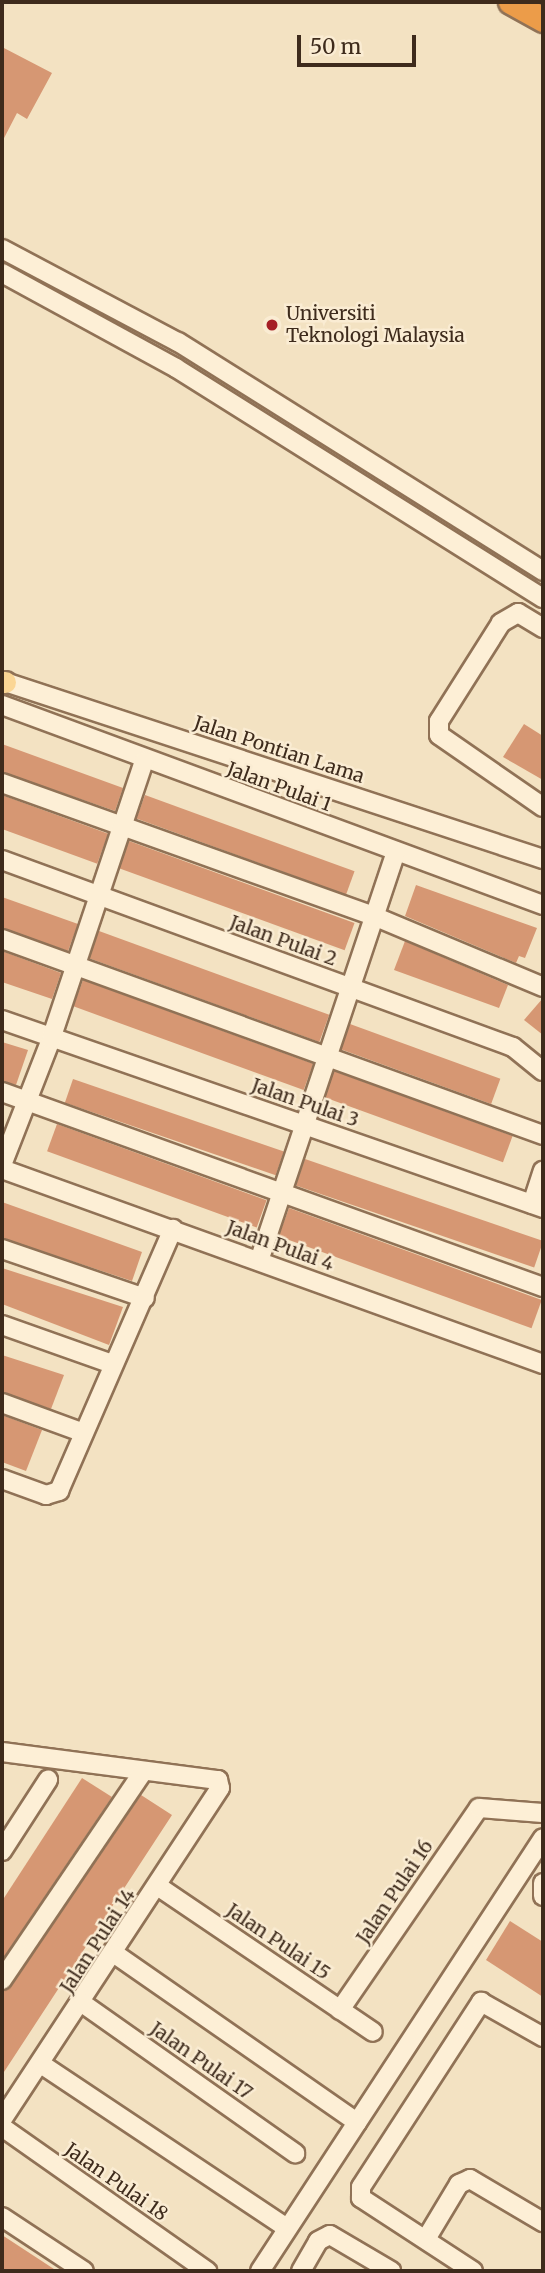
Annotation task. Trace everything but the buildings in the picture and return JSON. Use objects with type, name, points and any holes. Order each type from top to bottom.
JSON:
[{"type":"highway","points":[[512,2],[543,19]]},
{"type":"street","points":[[2,249],[178,342],[543,571]]},
{"type":"street","points":[[2,273],[176,368],[543,597]]},
{"type":"street","points":[[543,628],[518,613],[501,623],[439,721],[439,735],[543,807]]},
{"type":"street","name":"Jalan Pontian Lama","points":[[3,682],[543,859]]},
{"type":"street","name":"Jalan Pulai 1","points":[[2,705],[144,761],[543,905]]},
{"type":"street","points":[[2,1167],[51,1040],[144,761]]},
{"type":"street","points":[[2,783],[376,917],[543,987]]},
{"type":"street","points":[[259,1261],[354,989],[396,851]]},
{"type":"street","name":"Jalan Pulai 2","points":[[2,860],[513,1047],[543,1071]]},
{"type":"street","points":[[2,939],[543,1135]]},
{"type":"street","name":"Jalan Pulai 3","points":[[2,1020],[51,1040],[307,1125],[537,1206]]},
{"type":"street","points":[[2,1092],[283,1195],[543,1286]]},
{"type":"street","name":"Jalan Pulai 4","points":[[2,1167],[543,1364]]},
{"type":"street","points":[[537,1206],[543,1171]]},
{"type":"street","points":[[2,1479],[52,1496],[65,1482],[112,1364],[145,1298],[173,1229]]},
{"type":"street","points":[[2,1249],[145,1298]]},
{"type":"street","points":[[2,1325],[112,1364]]},
{"type":"street","points":[[2,1403],[83,1433]]},
{"type":"street","points":[[2,1752],[142,1772],[2,1980]]},
{"type":"street","name":"Jalan Pulai 14","points":[[2,2120],[159,1887],[220,1788],[218,1780],[142,1772]]},
{"type":"street","points":[[2,1851],[48,1780]]},
{"type":"street","name":"Jalan Pulai 16","points":[[340,2010],[473,1816],[490,1809],[543,1813]]},
{"type":"street","points":[[260,2271],[543,1838]]},
{"type":"street","name":"Jalan Pulai 15","points":[[159,1887],[373,2032]]},
{"type":"street","points":[[115,1954],[357,2122]]},
{"type":"street","points":[[472,2271],[361,2198],[360,2187],[481,2002],[543,2037]]},
{"type":"street","name":"Jalan Pulai 17","points":[[82,2003],[295,2153]]},
{"type":"street","points":[[41,2064],[287,2228]]},
{"type":"street","name":"Jalan Pulai 18","points":[[2,2127],[207,2271]]},
{"type":"street","points":[[426,2239],[459,2184],[470,2179],[543,2222]]},
{"type":"street","points":[[2,2217],[84,2271]]},
{"type":"street","points":[[301,2271],[318,2241],[330,2235],[391,2271]]},
{"type":"place","name":"Universiti Teknologi Malaysia","points":[[272,325]]}]
